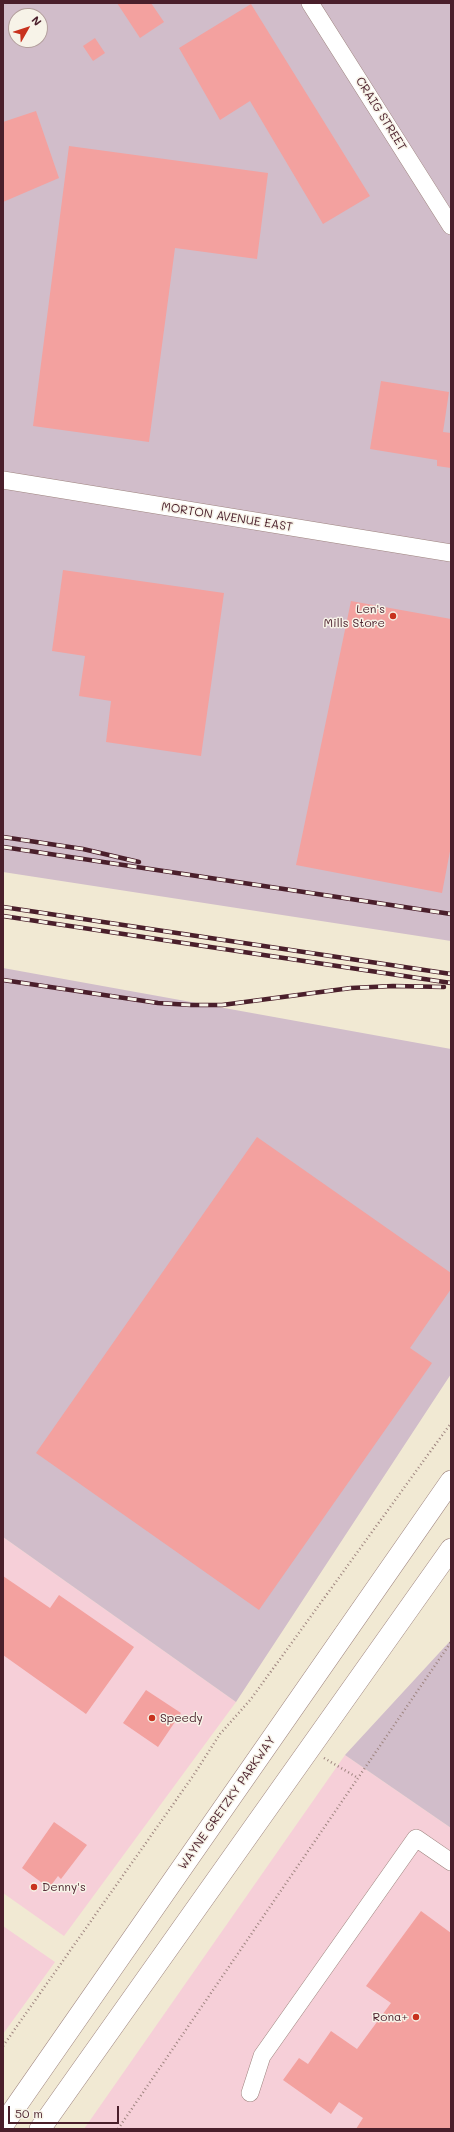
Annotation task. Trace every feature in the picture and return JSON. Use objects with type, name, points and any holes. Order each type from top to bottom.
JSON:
[{"type":"main road","name":"WAYNE GRETZKY PARKWAY","points":[[3,2125],[451,1481]]},
{"type":"main road","points":[[40,2129],[451,1549]]},
{"type":"street","name":"CRAIG STREET","points":[[310,3],[451,226]]},
{"type":"street","name":"MORTON AVENUE EAST","points":[[3,480],[451,553]]},
{"type":"street","points":[[250,2093],[262,2056],[416,1838],[451,1862]]},
{"type":"path","points":[[3,2046],[193,1776],[220,1734],[251,1699],[451,1422]]},
{"type":"path","points":[[118,2129],[451,1642]]},
{"type":"path","points":[[310,1749],[358,1778]]},
{"type":"shaded area","points":[[3,3],[451,3],[451,941],[3,872]]},
{"type":"shaded area","points":[[3,968],[451,1049],[451,1374],[236,1702],[3,1537]]},
{"type":"shaded area","points":[[3,1537],[236,1702],[64,1936],[3,1893]]},
{"type":"shaded area","points":[[451,1640],[451,1828],[345,1755]]},
{"type":"shaded area","points":[[345,1755],[451,1828],[451,2129],[84,2129]]},
{"type":"shaded area","points":[[3,1926],[55,1962],[3,2034]]},
{"type":"building","points":[[117,3],[151,3],[164,22],[140,38]]},
{"type":"building","points":[[251,4],[370,196],[323,224],[250,101],[220,120],[179,48]]},
{"type":"building","points":[[95,38],[105,53],[93,61],[83,46]]},
{"type":"building","points":[[36,111],[59,178],[3,202],[3,122]]},
{"type":"building","points":[[69,146],[268,173],[257,259],[175,248],[149,442],[33,426]]},
{"type":"building","points":[[381,381],[449,392],[443,432],[451,433],[451,468],[437,466],[437,460],[370,449]]},
{"type":"building","points":[[63,570],[224,593],[201,756],[106,742],[111,701],[79,696],[85,656],[52,651]]},
{"type":"building","points":[[351,601],[451,619],[451,846],[442,893],[296,865]]},
{"type":"building","points":[[257,1137],[451,1273],[451,1289],[410,1348],[432,1363],[259,1610],[36,1453]]},
{"type":"building","points":[[3,1576],[50,1608],[59,1595],[134,1647],[86,1714],[3,1655]]},
{"type":"building","name":"Speedy","points":[[146,1690],[181,1713],[158,1747],[123,1723]]},
{"type":"building","points":[[54,1822],[87,1845],[61,1879],[58,1876],[49,1888],[22,1868]]},
{"type":"building","name":"Rona+","points":[[421,1911],[451,1933],[451,2129],[356,2129],[363,2118],[339,2102],[331,2114],[283,2080],[299,2058],[308,2064],[331,2031],[357,2049],[391,2003],[366,1986]]},
{"type":"railway","points":[[3,837],[83,849],[139,862]]},
{"type":"railway","points":[[3,847],[451,914]]},
{"type":"railway","points":[[3,907],[451,974]]},
{"type":"railway","points":[[3,916],[451,983]]},
{"type":"railway","points":[[3,980],[158,1003],[191,1005],[222,1005],[351,988],[393,986],[444,987]]},
{"type":"place","name":"Len's Mills Store","points":[[393,616]]},
{"type":"place","name":"Speedy","points":[[152,1718]]},
{"type":"place","name":"Denny's","points":[[34,1887]]},
{"type":"place","name":"Rona+","points":[[416,2017]]}]
